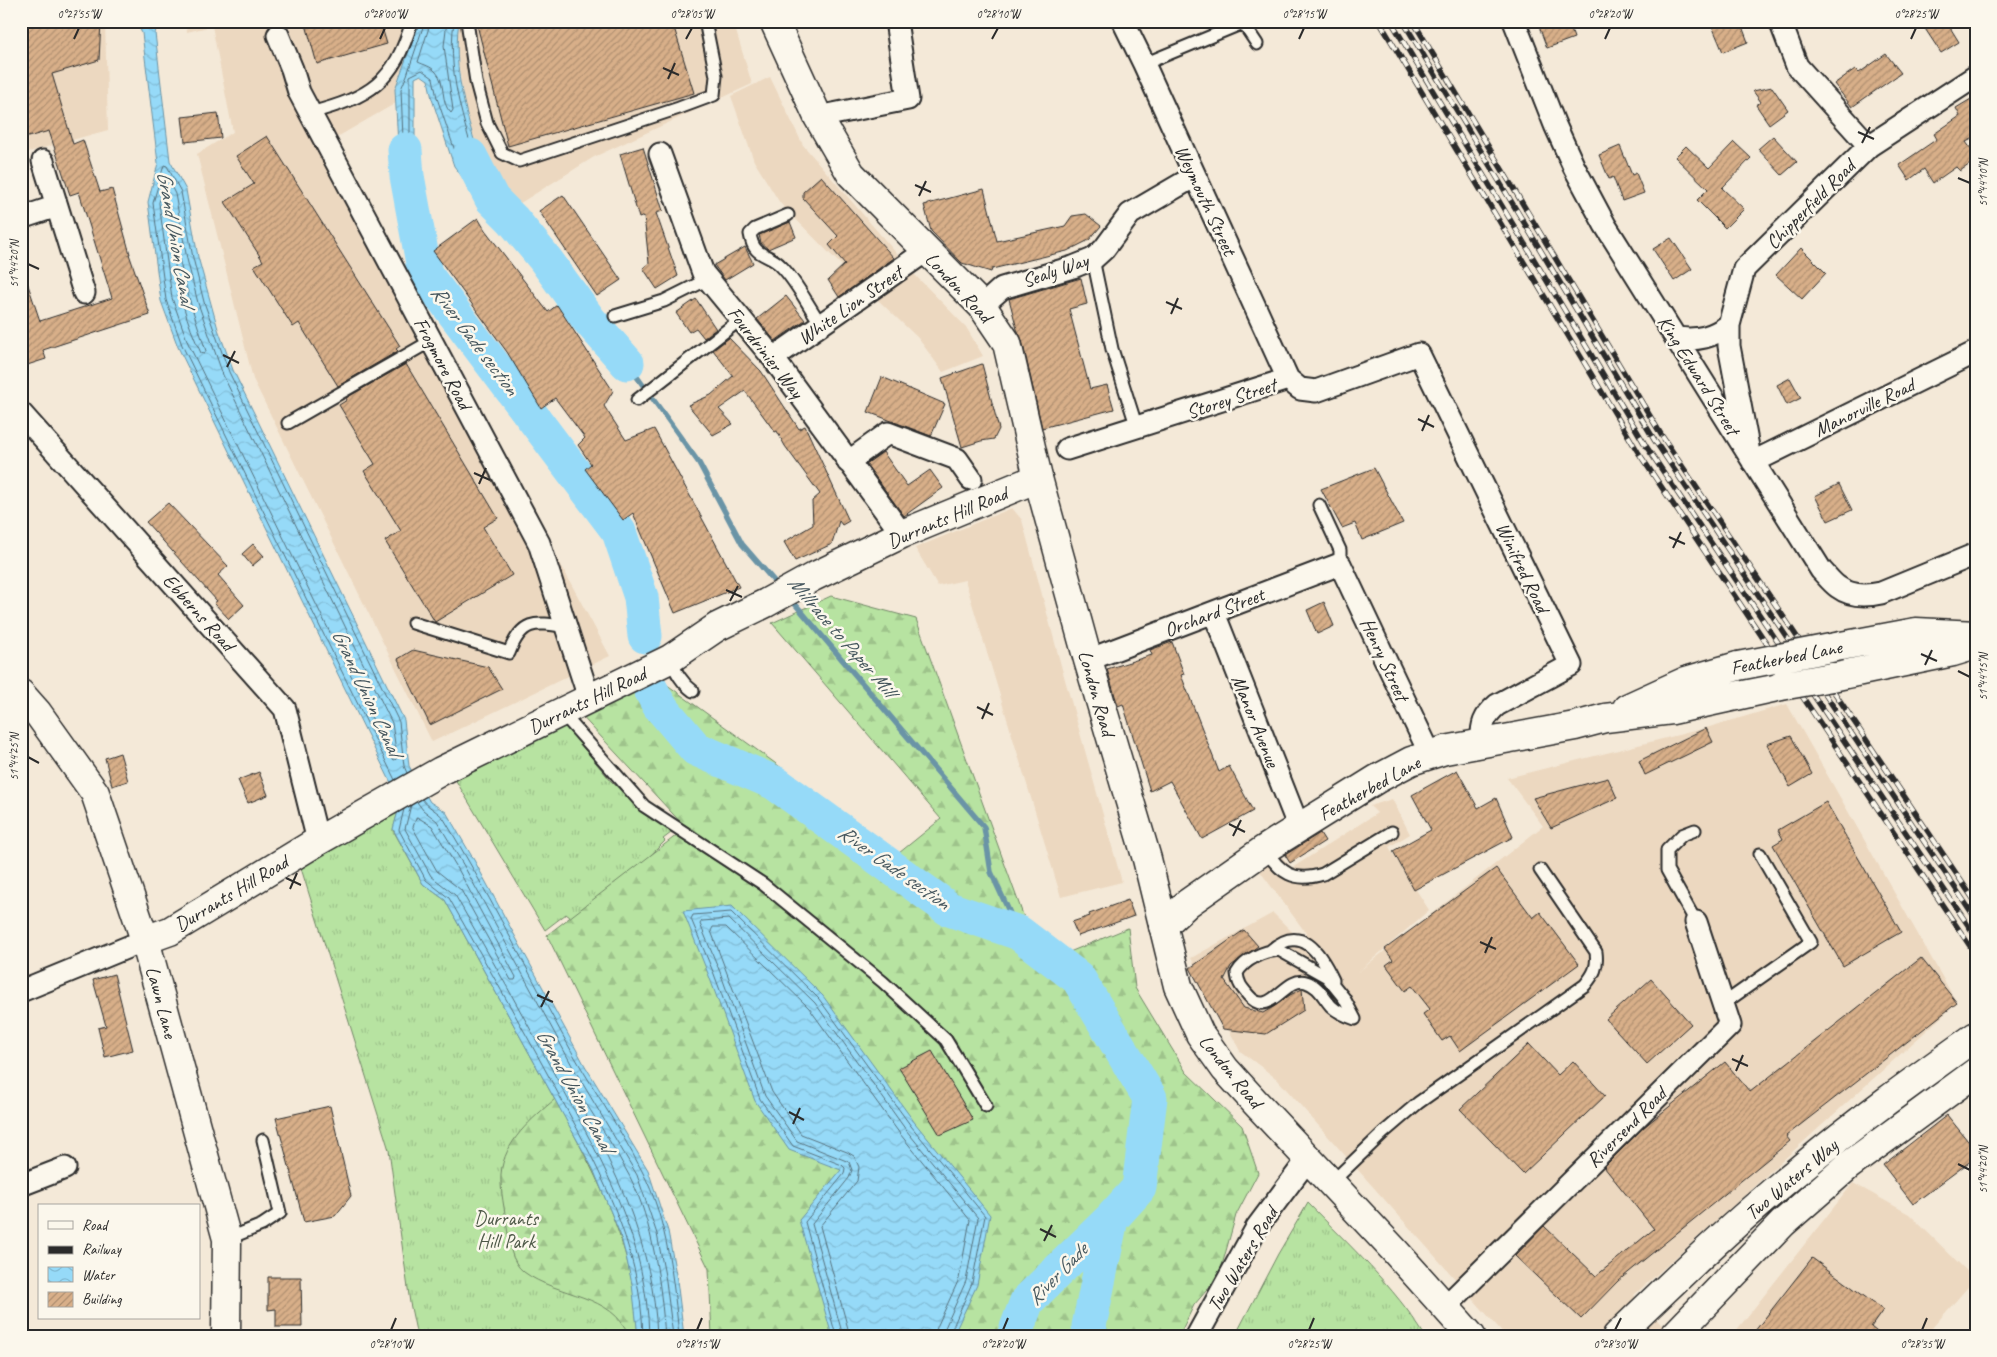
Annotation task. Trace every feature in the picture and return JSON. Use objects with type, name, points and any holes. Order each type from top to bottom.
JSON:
[{"type":"main road","name":"London Road","points":[[774,21],[818,117],[851,174],[982,306],[1007,343],[1038,478],[1088,660],[1147,859],[1178,986],[1200,1034],[1225,1069],[1471,1335]]},
{"type":"main road","name":"Durrants Hill Road","points":[[145,940],[170,931],[318,841],[441,771],[670,659],[717,627],[813,577],[902,534],[1038,478]]},
{"type":"main road","name":"Featherbed Lane","points":[[1605,718],[1686,681],[1738,666],[1916,632],[1976,635]]},
{"type":"main road","name":"Featherbed Lane","points":[[1163,926],[1188,903],[1265,849],[1396,768],[1430,754],[1566,728],[1605,718],[1672,710],[1780,686],[1954,652],[1976,645]]},
{"type":"main road","name":"Lawn Lane","points":[[21,694],[38,712],[95,793],[145,940],[228,1239],[226,1336]]},
{"type":"main road","name":"Two Waters Way","points":[[1617,1336],[1693,1263],[1799,1169],[1907,1085],[1976,1036]]},
{"type":"main road","name":"Two Waters Way","points":[[1680,1329],[1783,1223],[1848,1166],[1976,1072]]},
{"type":"street","points":[[818,117],[908,99],[896,21]]},
{"type":"street","name":"Weymouth Street","points":[[1123,21],[1288,379]]},
{"type":"street","name":"King Edward Street","points":[[1514,21],[1574,168],[1615,240],[1821,570],[1838,588],[1851,593],[1870,596],[1976,554]]},
{"type":"street","points":[[1780,21],[1797,66],[1869,146]]},
{"type":"street","name":"Frogmore Road","points":[[276,28],[299,92],[539,543],[590,698]]},
{"type":"street","name":"Chipperfield Road","points":[[1751,460],[1729,346],[1729,325],[1744,269],[1869,146],[1976,76]]},
{"type":"street","name":"Fourdrinier Way","points":[[660,154],[703,273],[773,358],[902,534]]},
{"type":"street","points":[[43,161],[84,292]]},
{"type":"street","name":"Sealy Way","points":[[982,306],[1002,288],[1094,259],[1104,249],[1130,214],[1195,176]]},
{"type":"street","points":[[21,218],[57,206]]},
{"type":"street","name":"White Lion Street","points":[[773,358],[926,251]]},
{"type":"street","points":[[1677,338],[1688,340],[1706,338],[1718,333],[1729,325]]},
{"type":"street","name":"Manorville Road","points":[[1751,460],[1976,352]]},
{"type":"street","name":"Storey Street","points":[[1067,449],[1288,379],[1300,389],[1316,391],[1419,354]]},
{"type":"street","name":"Winifred Road","points":[[1419,354],[1570,665],[1497,705],[1488,712],[1482,726],[1482,743]]},
{"type":"street","name":"Ebberns Road","points":[[21,413],[285,709],[318,841]]},
{"type":"street","points":[[848,462],[888,432],[957,459],[971,479]]},
{"type":"street","name":"Orchard Street","points":[[1088,660],[1340,564]]},
{"type":"street","name":"Henry Street","points":[[1340,564],[1430,754]]},
{"type":"street","name":"Manor Avenue","points":[[1214,613],[1299,828]]},
{"type":"street","name":"Riversend Road","points":[[1446,1306],[1730,1025],[1696,922]]},
{"type":"street","points":[[21,991],[145,940]]},
{"type":"street","name":"Two Waters Road","points":[[1197,1336],[1257,1227],[1308,1159]]},
{"type":"street","points":[[21,1185],[65,1168]]},
{"type":"lane","points":[[310,113],[346,104],[376,86],[392,70],[412,21]]},
{"type":"lane","points":[[467,21],[476,82],[487,123],[502,153],[519,161],[714,95],[716,76],[705,21]]},
{"type":"lane","points":[[1144,64],[1242,23],[1257,44]]},
{"type":"lane","points":[[788,215],[755,229],[750,234],[751,241],[761,255],[780,264],[821,324]]},
{"type":"lane","points":[[1094,259],[1112,349],[1137,428]]},
{"type":"lane","points":[[615,316],[664,301],[708,278]]},
{"type":"lane","points":[[637,400],[741,319]]},
{"type":"lane","points":[[288,423],[431,340]]},
{"type":"lane","points":[[1319,506],[1340,550],[1340,564]]},
{"type":"lane","points":[[413,623],[509,653],[515,637],[534,624],[567,628]]},
{"type":"lane","points":[[670,659],[676,673],[685,685],[693,691]]},
{"type":"lane","points":[[562,713],[644,806],[763,884],[883,982],[946,1040],[986,1106]]},
{"type":"lane","points":[[1695,830],[1682,835],[1667,850],[1667,870],[1696,922]]},
{"type":"lane","points":[[1265,849],[1275,864],[1285,873],[1311,877],[1323,874],[1392,832]]},
{"type":"lane","points":[[1723,1004],[1811,942],[1760,854]]},
{"type":"lane","points":[[1331,1183],[1383,1133],[1418,1103],[1585,985],[1592,976],[1598,964],[1596,952],[1540,870]]},
{"type":"lane","points":[[1270,951],[1285,940],[1294,938],[1304,941],[1318,953],[1325,963],[1355,1019],[1342,1015],[1313,985],[1300,981],[1294,982],[1270,1001],[1259,1004],[1254,1002],[1239,985],[1237,973],[1240,968],[1260,954],[1270,951],[1279,950],[1286,952],[1301,963],[1328,977],[1336,986]]},
{"type":"lane","points":[[228,1239],[262,1225],[280,1213],[263,1140]]},
{"type":"shaded area","points":[[21,21],[105,21],[108,130],[21,154]]},
{"type":"shaded area","points":[[185,21],[420,21],[395,88],[396,103],[332,140],[610,656],[432,742],[253,379],[197,154],[233,132],[212,26],[187,32]]},
{"type":"shaded area","points":[[459,21],[733,21],[752,84],[594,157],[517,205],[505,201],[481,158],[465,111],[456,45]]},
{"type":"shaded area","points":[[770,77],[803,145],[916,276],[966,327],[983,356],[943,372],[918,338],[840,264],[780,203],[754,161],[731,96]]},
{"type":"shaded area","points":[[1012,508],[1022,520],[1122,882],[1061,897],[965,580],[938,586],[915,548]]},
{"type":"shaded area","points":[[1787,704],[1957,1003],[1634,1295],[1672,1336],[1506,1336],[1277,1079],[1240,1051],[1191,958],[1273,913],[1341,980],[1256,866],[1276,851],[1292,868],[1377,813],[1370,806],[1392,799],[1410,834],[1389,847],[1429,910],[1358,972],[1543,826],[1507,778],[1706,728]]},
{"type":"shaded area","points":[[1853,1183],[1909,1214],[1975,1279],[1925,1336],[1732,1336]]},
{"type":"green space","points":[[831,596],[916,619],[1026,923],[1067,953],[1128,928],[1135,988],[1186,1072],[1242,1126],[1258,1173],[1236,1215],[1219,1276],[1194,1305],[1179,1336],[712,1336],[709,1269],[547,935],[686,828],[577,711],[648,671],[899,853],[941,819],[772,623]]},
{"type":"green space","points":[[562,722],[611,781],[640,809],[675,830],[663,839],[665,841],[580,925],[566,914],[545,930],[455,779]]},
{"type":"green space","name":"Durrants Hill Park","points":[[400,804],[393,830],[423,884],[445,900],[593,1169],[620,1234],[638,1336],[417,1336],[410,1303],[389,1150],[300,865]]},
{"type":"green space","points":[[555,1099],[601,1188],[619,1234],[632,1282],[638,1336],[629,1336],[621,1322],[610,1311],[583,1297],[537,1280],[524,1272],[513,1258],[501,1187],[503,1162],[507,1151],[520,1132]]},
{"type":"green space","points":[[1308,1203],[1355,1250],[1400,1300],[1425,1336],[1235,1336],[1278,1254]]},
{"type":"water","name":"Grand Union Canal","points":[[135,21],[159,21],[155,33],[170,161],[186,190],[198,257],[218,329],[233,370],[404,720],[409,766],[430,802],[446,812],[474,860],[584,1064],[648,1170],[668,1231],[677,1280],[684,1336],[638,1336],[632,1284],[626,1256],[620,1234],[593,1169],[445,900],[423,884],[393,829],[400,804],[394,789],[178,347],[161,301],[148,202],[158,163],[142,33]]},
{"type":"water","points":[[420,21],[459,21],[457,44],[461,89],[492,199],[475,194],[454,166],[432,99],[428,80],[421,75],[415,78],[415,136],[410,225],[400,184],[395,89]]},
{"type":"water","points":[[732,906],[823,996],[915,1123],[990,1215],[977,1285],[953,1336],[832,1336],[799,1220],[841,1170],[789,1150],[755,1101],[683,911]]},
{"type":"building","points":[[21,21],[101,21],[99,60],[52,74],[73,144],[83,140],[100,192],[112,189],[129,254],[150,315],[43,350],[46,359],[21,367],[21,273],[24,273],[40,321],[112,298],[79,192],[70,195],[49,131],[21,139]]},
{"type":"building","points":[[305,21],[380,21],[387,44],[317,64]]},
{"type":"building","points":[[476,21],[672,21],[694,93],[508,146]]},
{"type":"building","points":[[1537,21],[1568,21],[1574,38],[1547,48]]},
{"type":"building","points":[[1710,21],[1740,21],[1748,42],[1723,52]]},
{"type":"building","points":[[1920,21],[1946,21],[1959,42],[1941,53]]},
{"type":"building","points":[[1886,54],[1901,73],[1852,107],[1834,84],[1855,69],[1859,73]]},
{"type":"building","points":[[1772,87],[1788,110],[1769,124],[1756,105],[1761,102],[1753,91]]},
{"type":"building","points":[[1976,96],[1976,141],[1974,138],[1966,142],[1976,156],[1976,160],[1960,171],[1956,167],[1933,183],[1924,169],[1909,180],[1899,165],[1937,139],[1934,134],[1960,116],[1956,108]]},
{"type":"building","points":[[218,113],[221,138],[185,142],[182,117]]},
{"type":"building","points":[[267,136],[400,346],[396,349],[398,351],[338,386],[299,323],[293,327],[254,266],[263,261],[225,202],[254,184],[236,156]]},
{"type":"building","points":[[1773,136],[1797,162],[1782,175],[1758,149]]},
{"type":"building","points":[[1734,142],[1751,158],[1722,188],[1744,209],[1725,228],[1697,200],[1708,189],[1675,157],[1686,146],[1709,168]]},
{"type":"building","points":[[1620,146],[1632,175],[1636,173],[1644,193],[1622,201],[1613,177],[1609,179],[1599,155]]},
{"type":"building","points":[[643,147],[663,211],[656,213],[678,276],[657,289],[643,268],[649,263],[644,216],[639,218],[620,154]]},
{"type":"building","points":[[821,176],[894,258],[839,297],[828,280],[845,264],[829,245],[838,236],[803,198],[803,192]]},
{"type":"building","points":[[984,189],[997,241],[1065,226],[1072,216],[1086,214],[1101,226],[1089,240],[1067,251],[992,269],[991,272],[962,263],[931,231],[924,205]]},
{"type":"building","points":[[563,195],[621,280],[597,296],[539,211]]},
{"type":"building","points":[[478,218],[485,230],[548,312],[557,305],[613,391],[604,406],[626,440],[654,429],[739,587],[675,613],[633,513],[623,520],[585,469],[591,464],[578,445],[585,438],[555,398],[541,408],[507,352],[433,251]]},
{"type":"building","points":[[790,222],[796,237],[768,249],[761,243],[759,235]]},
{"type":"building","points":[[1671,238],[1692,269],[1674,281],[1653,249]]},
{"type":"building","points":[[745,247],[753,263],[725,280],[714,265]]},
{"type":"building","points":[[1801,248],[1826,273],[1802,299],[1776,275]]},
{"type":"building","points":[[1081,278],[1087,304],[1069,309],[1090,389],[1107,385],[1114,409],[1042,428],[1022,340],[1009,299]]},
{"type":"building","points":[[786,296],[805,320],[775,341],[757,319]]},
{"type":"building","points":[[696,299],[716,329],[704,338],[696,328],[689,332],[676,313]]},
{"type":"building","points":[[729,338],[761,371],[799,429],[805,426],[849,521],[842,525],[839,521],[832,544],[795,561],[784,542],[813,525],[812,501],[820,494],[785,446],[777,431],[775,432],[745,391],[719,409],[733,424],[713,435],[688,405],[711,395],[733,376],[713,350]]},
{"type":"building","points":[[406,364],[498,518],[483,527],[512,575],[435,622],[385,541],[401,531],[364,471],[375,464],[339,405],[347,400],[346,398]]},
{"type":"building","points":[[982,364],[999,429],[994,439],[962,447],[942,378]]},
{"type":"building","points":[[882,377],[945,404],[931,436],[868,412]]},
{"type":"building","points":[[1790,378],[1801,398],[1787,405],[1777,385]]},
{"type":"building","points":[[883,452],[907,486],[930,470],[943,488],[904,516],[866,464]]},
{"type":"building","points":[[1374,468],[1403,523],[1362,540],[1355,523],[1342,528],[1321,489]]},
{"type":"building","points":[[1839,484],[1852,510],[1828,521],[1815,496]]},
{"type":"building","points":[[168,503],[228,566],[218,575],[244,605],[229,619],[214,603],[217,601],[146,522]]},
{"type":"building","points":[[253,544],[264,556],[252,566],[242,554]]},
{"type":"building","points":[[1324,602],[1334,626],[1317,634],[1307,610]]},
{"type":"building","points":[[1172,642],[1184,674],[1181,675],[1219,772],[1229,766],[1253,811],[1202,839],[1170,781],[1150,791],[1123,704],[1118,706],[1107,669],[1152,655],[1150,650]]},
{"type":"building","points":[[413,650],[488,667],[502,689],[430,725],[398,659]]},
{"type":"building","points":[[1706,728],[1713,742],[1645,775],[1639,761]]},
{"type":"building","points":[[1791,736],[1812,774],[1790,787],[1767,744]]},
{"type":"building","points":[[120,753],[128,781],[112,786],[105,758]]},
{"type":"building","points":[[1457,770],[1478,808],[1496,798],[1513,837],[1414,890],[1393,851],[1431,830],[1412,795]]},
{"type":"building","points":[[259,772],[268,795],[248,803],[238,780]]},
{"type":"building","points":[[1608,778],[1617,798],[1551,828],[1533,798]]},
{"type":"building","points":[[1826,802],[1901,932],[1843,966],[1773,845],[1783,839],[1778,830]]},
{"type":"building","points":[[1320,833],[1325,841],[1290,863],[1285,855]]},
{"type":"building","points":[[1496,868],[1533,918],[1540,912],[1579,964],[1460,1051],[1450,1036],[1442,1041],[1423,1014],[1430,1009],[1412,986],[1405,991],[1386,965],[1393,960],[1385,949]]},
{"type":"building","points":[[1128,900],[1134,916],[1078,936],[1072,922]]},
{"type":"building","points":[[1244,930],[1258,946],[1231,966],[1224,980],[1244,1008],[1263,1013],[1302,989],[1304,1010],[1266,1034],[1223,1029],[1190,968]]},
{"type":"building","points":[[1921,958],[1957,1003],[1786,1136],[1790,1141],[1618,1281],[1581,1319],[1515,1256],[1544,1226],[1596,1276],[1654,1229],[1604,1167],[1644,1127],[1725,1062],[1750,1092]]},
{"type":"building","points":[[114,974],[133,1050],[105,1057],[98,1028],[106,1026],[93,980]]},
{"type":"building","points":[[1651,979],[1691,1024],[1647,1064],[1606,1019]]},
{"type":"building","points":[[1529,1044],[1558,1075],[1573,1061],[1605,1096],[1523,1174],[1460,1109]]},
{"type":"building","points":[[932,1051],[973,1120],[940,1135],[899,1068]]},
{"type":"building","points":[[330,1106],[351,1196],[335,1216],[304,1222],[276,1118]]},
{"type":"building","points":[[1947,1115],[1976,1151],[1976,1157],[1913,1204],[1883,1165]]},
{"type":"building","points":[[1812,1258],[1883,1310],[1871,1327],[1882,1336],[1751,1336]]},
{"type":"building","points":[[268,1277],[301,1277],[302,1327],[276,1327],[276,1309],[268,1310]]},
{"type":"waterway","name":"River Gade section","points":[[405,150],[407,176],[425,274],[619,532],[641,597],[645,636]]},
{"type":"waterway","points":[[470,156],[492,199],[513,220],[545,259],[589,320],[627,363]]},
{"type":"waterway","name":"Millrace to Paper Mill","points":[[627,363],[699,463],[742,544],[780,588]]},
{"type":"waterway","name":"Millrace to Paper Mill","points":[[790,598],[984,827],[991,872],[1019,933]]},
{"type":"waterway","name":"River Gade section","points":[[650,688],[659,705],[696,749],[775,783],[949,909],[1019,933],[1078,978],[1150,1098],[1139,1188],[1111,1219],[1027,1301],[1014,1336]]},
{"type":"waterway","name":"River Gade","points":[[1091,1336],[1089,1326],[1111,1219]]},
{"type":"railway","points":[[1379,21],[1638,452],[1976,955]]},
{"type":"railway","points":[[1391,21],[1646,446],[1976,937]]},
{"type":"railway","points":[[1403,21],[1655,441],[1976,919]]},
{"type":"railway","points":[[1413,21],[1662,436],[1976,903]]}]
